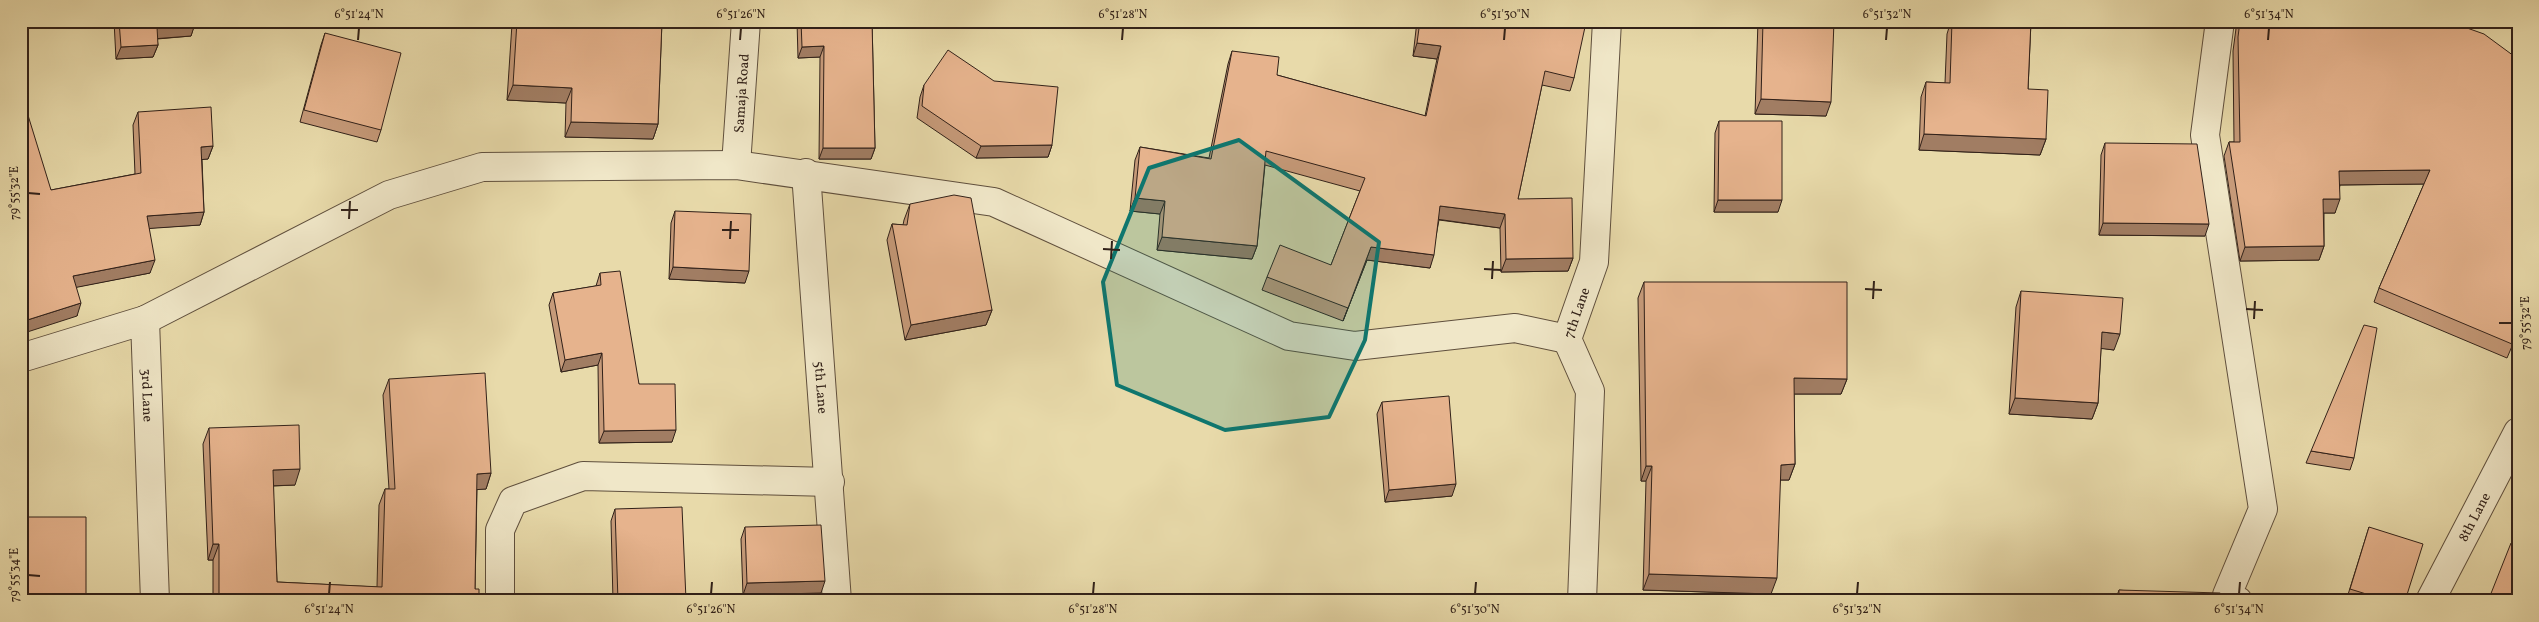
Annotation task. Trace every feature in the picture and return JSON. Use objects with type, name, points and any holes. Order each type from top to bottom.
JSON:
[{"type":"street","name":"Samaja Road","points":[[736,165],[746,21]]},
{"type":"street","name":"7th Lane","points":[[1582,601],[1590,392],[1567,339],[1594,262],[1607,21]]},
{"type":"street","points":[[2220,21],[2205,135],[2263,509],[2227,595],[2238,601]]},
{"type":"street","points":[[21,358],[145,320],[389,194],[482,167],[736,165],[806,173],[994,202],[1289,336],[1355,346],[1514,328],[1567,339]]},
{"type":"street","name":"5th Lane","points":[[806,173],[830,482],[837,601]]},
{"type":"street","name":"3rd Lane","points":[[145,320],[155,601]]},
{"type":"street","name":"8th Lane","points":[[2430,601],[2518,432]]},
{"type":"street","points":[[500,601],[500,530],[512,501],[583,476],[830,482]]},
{"type":"highlighted area","points":[[1239,140],[1379,242],[1365,340],[1329,417],[1225,430],[1117,385],[1103,282],[1149,168]]},
{"type":"building","points":[[119,21],[195,21],[195,24],[157,27],[158,45],[121,47]]},
{"type":"building","points":[[517,21],[662,21],[658,124],[571,122],[572,88],[513,85]]},
{"type":"building","points":[[801,21],[872,21],[875,148],[823,148],[824,46],[802,47]]},
{"type":"building","points":[[1420,21],[1567,21],[1567,23],[1585,27],[1574,78],[1545,71],[1518,199],[1572,198],[1573,258],[1506,259],[1505,214],[1440,206],[1434,255],[1371,247],[1348,308],[1267,277],[1280,245],[1331,265],[1365,178],[1266,151],[1257,246],[1162,237],[1165,201],[1135,198],[1140,147],[1211,159],[1232,51],[1279,57],[1277,75],[1426,116],[1441,46],[1417,43]]},
{"type":"building","points":[[1763,21],[1834,21],[1831,102],[1761,99]]},
{"type":"building","points":[[1952,21],[2031,21],[2028,89],[2048,90],[2046,139],[1924,134],[1926,82],[1950,83]]},
{"type":"building","points":[[2240,21],[2469,21],[2467,28],[2484,34],[2518,59],[2518,330],[2512,344],[2379,288],[2430,170],[2339,171],[2340,199],[2323,199],[2324,246],[2245,247],[2229,142],[2240,142],[2238,37]]},
{"type":"building","points":[[325,33],[401,53],[381,130],[304,110]]},
{"type":"building","points":[[948,50],[994,81],[1058,87],[1052,145],[981,146],[922,106],[924,85]]},
{"type":"building","points":[[211,107],[213,146],[201,147],[204,212],[147,216],[155,260],[73,276],[81,303],[21,322],[21,114],[27,112],[51,190],[141,173],[138,112]]},
{"type":"building","points":[[1719,121],[1782,121],[1782,200],[1718,200]]},
{"type":"building","points":[[2105,143],[2197,144],[2209,224],[2103,223]]},
{"type":"building","points":[[954,195],[971,198],[992,310],[911,325],[892,224],[907,225],[910,204]]},
{"type":"building","points":[[675,211],[751,214],[749,271],[673,267]]},
{"type":"building","points":[[620,271],[639,384],[675,384],[676,430],[604,431],[602,353],[565,360],[553,293],[601,285],[600,273]]},
{"type":"building","points":[[1644,282],[1847,282],[1847,379],[1794,378],[1795,464],[1781,465],[1777,578],[1649,574],[1652,466],[1646,466]]},
{"type":"building","points":[[2021,291],[2123,298],[2120,334],[2102,332],[2098,403],[2015,398]]},
{"type":"building","points":[[2364,325],[2377,328],[2354,458],[2311,451]]},
{"type":"building","points":[[485,373],[491,473],[477,474],[475,589],[479,589],[479,601],[219,601],[219,544],[213,544],[209,428],[299,425],[300,469],[273,470],[277,582],[382,587],[385,489],[395,489],[389,379]]},
{"type":"building","points":[[1449,396],[1456,484],[1389,490],[1382,402]]},
{"type":"building","points":[[682,507],[686,600],[618,601],[615,509]]},
{"type":"building","points":[[21,517],[86,517],[86,601],[21,601]]},
{"type":"building","points":[[821,525],[825,581],[747,583],[745,527]]},
{"type":"building","points":[[2369,527],[2423,544],[2405,601],[2389,601],[2350,589]]},
{"type":"building","points":[[2511,543],[2518,546],[2518,601],[2488,601]]},
{"type":"building","points":[[2119,590],[2220,593],[2225,597],[2225,601],[2119,601]]}]
